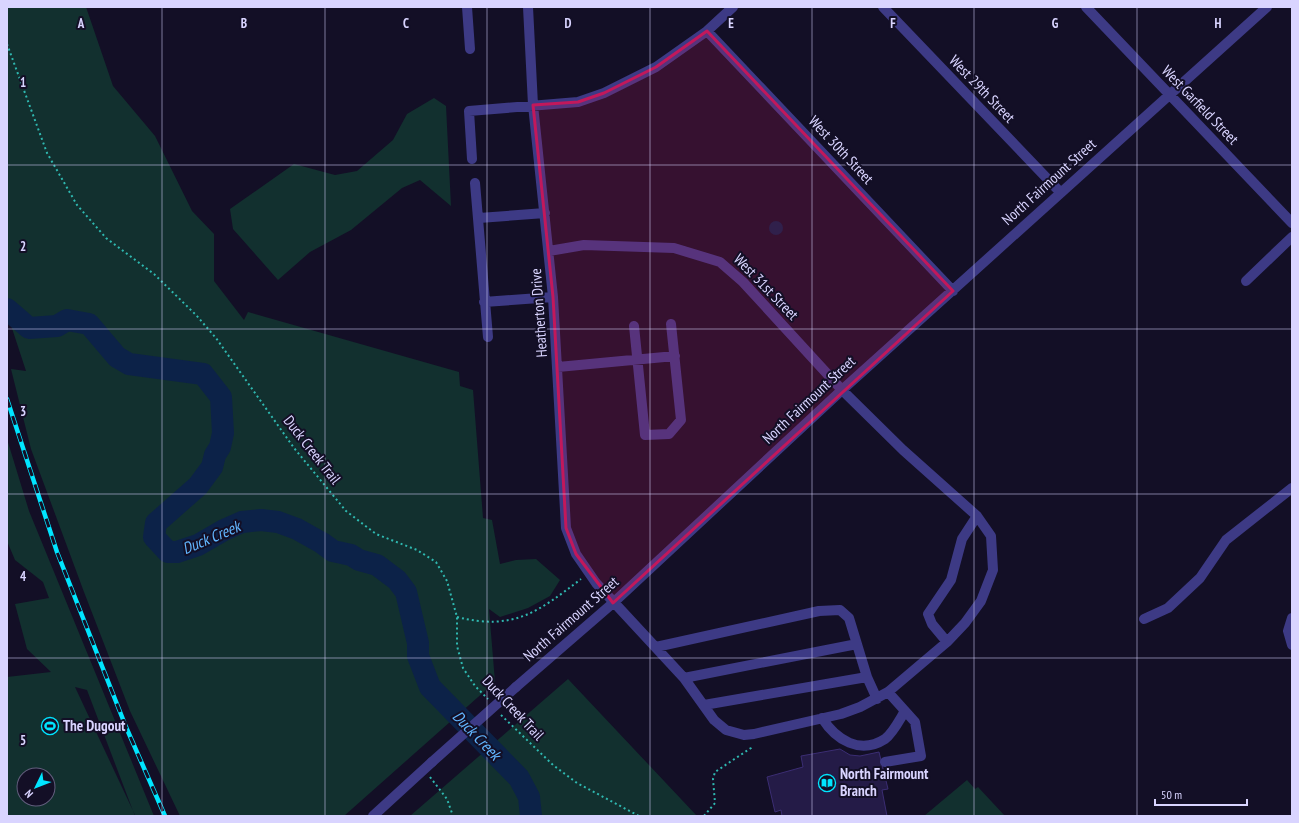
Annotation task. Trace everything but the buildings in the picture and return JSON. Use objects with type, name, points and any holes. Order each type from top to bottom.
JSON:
[{"type":"street","points":[[468,7],[470,49]]},
{"type":"street","name":"Heatherton Drive","points":[[528,7],[533,105],[553,297],[566,528],[576,554],[613,603],[684,678],[714,720],[726,730],[744,735],[754,734],[822,718],[860,707],[888,692]]},
{"type":"street","points":[[472,159],[469,111],[578,102],[604,92],[656,67],[707,31],[732,7]]},
{"type":"street","name":"West 29th Street","points":[[883,7],[1060,192]]},
{"type":"street","name":"West Garfield Street","points":[[1086,7],[1292,223]]},
{"type":"street","name":"North Fairmount Street","points":[[373,816],[516,687],[613,603],[842,390],[1267,7]]},
{"type":"street","name":"West 30th Street","points":[[707,31],[952,290]]},
{"type":"street","points":[[475,183],[488,337]]},
{"type":"street","points":[[479,218],[545,213]]},
{"type":"street","points":[[1246,281],[1292,237]]},
{"type":"street","name":"West 31st Street","points":[[549,251],[584,245],[674,248],[720,262],[743,282],[842,390],[903,450],[977,516],[991,536],[993,570],[981,602],[965,623],[947,642],[888,692]]},
{"type":"street","points":[[484,302],[553,297]]},
{"type":"street","points":[[634,326],[645,435],[669,434],[680,420],[671,324]]},
{"type":"street","points":[[558,367],[674,356]]},
{"type":"street","points":[[1144,619],[1168,608],[1200,578],[1226,540],[1292,488]]},
{"type":"street","points":[[947,642],[932,624],[928,614],[951,580],[962,538],[977,516]]},
{"type":"street","points":[[656,647],[818,612],[840,610],[848,618],[867,677],[877,699]]},
{"type":"street","points":[[1292,618],[1288,631],[1292,645]]},
{"type":"street","points":[[684,678],[857,644]]},
{"type":"street","points":[[704,705],[867,677]]},
{"type":"street","points":[[885,762],[921,756],[915,722],[888,692]]},
{"type":"street","points":[[822,718],[830,731],[846,742],[870,745],[886,738],[905,711]]},
{"type":"path","name":"Duck Creek Trail","points":[[7,44],[47,153],[76,205],[106,238],[154,274],[196,315],[216,338],[294,448],[346,511],[376,534],[417,550],[436,562],[447,581],[457,617],[457,646],[463,668],[475,686],[490,702]]},
{"type":"path","points":[[457,617],[478,622],[496,622],[514,619],[534,613],[548,605],[589,573]]},
{"type":"path","name":"Duck Creek Trail","points":[[500,713],[553,765],[577,782],[639,816]]},
{"type":"path","points":[[704,816],[715,803],[713,779],[715,772],[751,748],[754,734]]},
{"type":"path","points":[[425,769],[447,799],[453,816]]},
{"type":"highlighted area","points":[[707,31],[953,291],[613,603],[576,554],[566,528],[553,297],[533,105],[578,102],[604,93],[656,67]]},
{"type":"green space","points":[[7,7],[86,7],[113,86],[155,136],[192,211],[214,234],[214,281],[244,320],[248,312],[459,372],[460,386],[473,390],[483,518],[492,520],[500,564],[516,560],[536,559],[560,580],[550,596],[528,608],[500,617],[489,609],[495,682],[344,816],[180,816],[130,711],[31,449],[11,369],[26,371],[7,313]]},
{"type":"green space","points":[[434,98],[446,106],[451,206],[420,180],[402,188],[351,230],[310,252],[278,280],[233,229],[230,209],[294,164],[335,175],[357,171],[393,140],[407,114]]},
{"type":"green space","points":[[7,439],[29,511],[154,816],[135,816],[7,816],[7,677],[51,672],[27,649],[15,604],[49,598],[43,582],[15,560],[7,541]],"holes":[[[75,687],[87,690],[133,811]]]},
{"type":"green space","points":[[568,679],[697,816],[410,816]]},
{"type":"green space","points":[[967,780],[975,789],[978,787],[1005,816],[924,816]]},
{"type":"water","points":[[776,221],[781,223],[783,228],[781,233],[776,235],[771,233],[769,228],[771,223]]},
{"type":"waterway","name":"Duck Creek","points":[[7,309],[29,328],[57,326],[67,320],[89,324],[117,357],[129,364],[203,374],[221,397],[223,433],[220,447],[215,455],[212,467],[198,486],[156,523],[154,537],[168,552],[177,552],[198,545],[224,530],[242,522],[261,520],[278,522],[297,529],[333,551],[351,555],[359,560],[377,565],[397,580],[406,592],[418,643],[418,656],[430,687],[519,778],[529,797],[531,816]]},
{"type":"railway","points":[[7,399],[57,552],[126,727],[165,816]]},
{"type":"place","name":"The Dugout","points":[[50,726]]},
{"type":"place","name":"North Fairmount Branch","points":[[827,783]]}]
